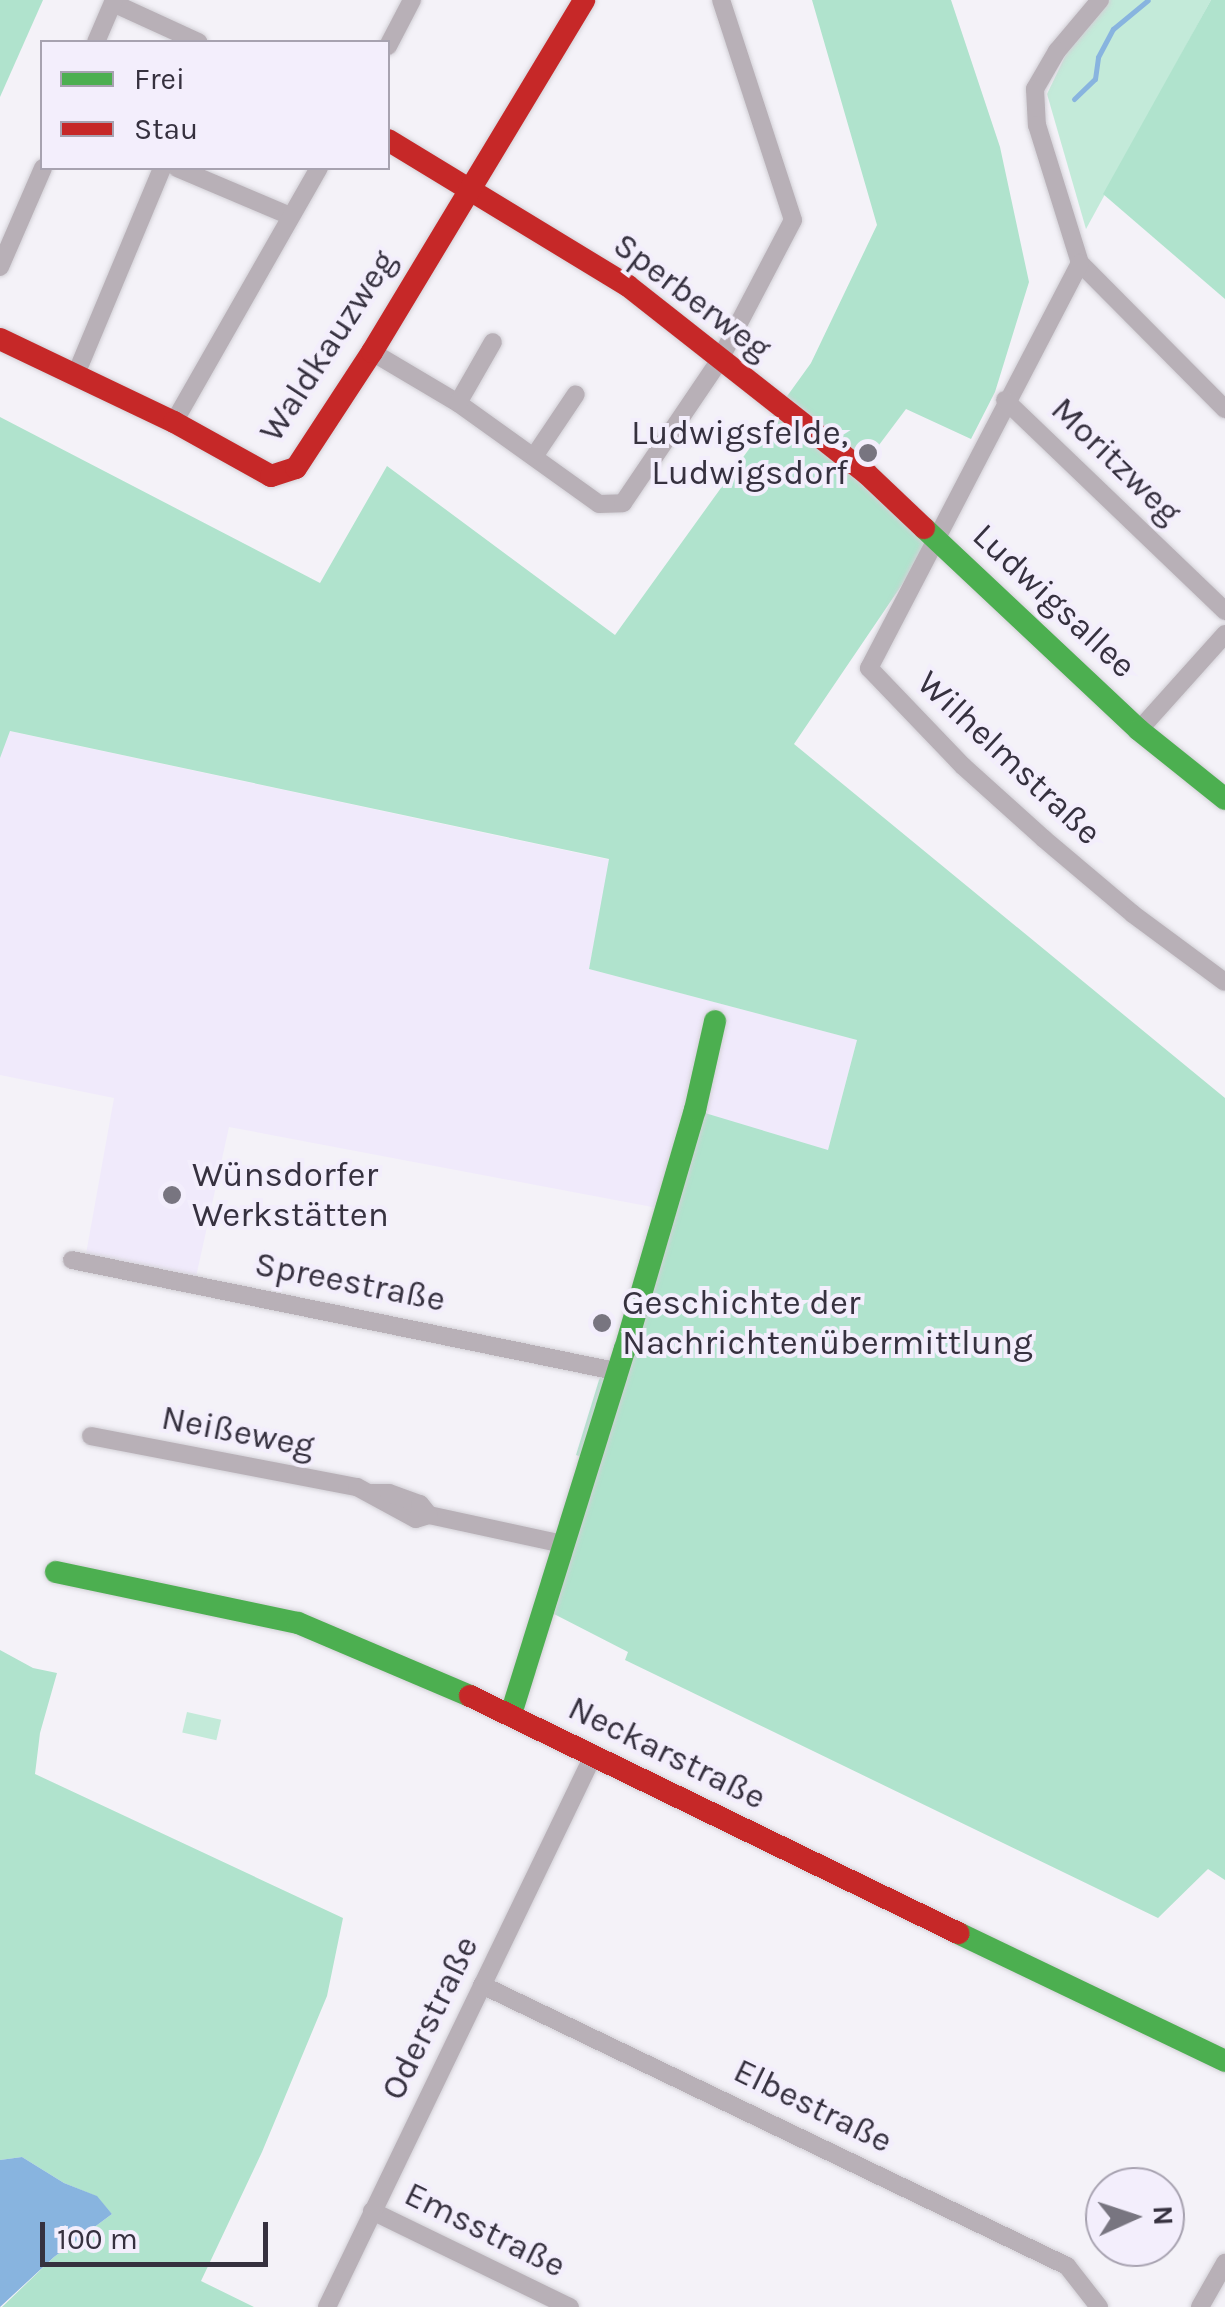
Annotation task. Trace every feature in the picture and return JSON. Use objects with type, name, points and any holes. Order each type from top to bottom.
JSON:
[{"type":"street","points":[[390,42],[412,0]]},
{"type":"street","name":"Waldkauzweg","points":[[0,339],[174,422],[271,476],[296,468],[372,352],[584,0]]},
{"type":"street","points":[[372,352],[458,403],[599,504],[622,502],[718,360],[793,220],[720,0]]},
{"type":"street","points":[[1100,0],[1057,52],[1036,90],[1037,124],[1080,263],[1225,409]]},
{"type":"street","points":[[97,40],[113,2],[194,40]]},
{"type":"street","name":"Sperberweg","points":[[390,141],[628,286],[866,473],[935,536]]},
{"type":"street","points":[[0,267],[41,170]]},
{"type":"street","points":[[76,374],[161,170]]},
{"type":"street","points":[[183,170],[290,216]]},
{"type":"street","points":[[174,422],[317,170]]},
{"type":"street","name":"Ludwigsallee","points":[[1080,263],[935,536],[1139,730],[1225,799]]},
{"type":"street","points":[[458,403],[493,342]]},
{"type":"street","points":[[535,455],[576,394]]},
{"type":"street","name":"Moritzweg","points":[[1006,400],[1225,611]]},
{"type":"street","name":"Wilhelmstraße","points":[[935,536],[869,668],[963,766],[1044,838],[1133,914],[1225,982]]},
{"type":"street","points":[[1139,730],[1225,634]]},
{"type":"street","points":[[511,1714],[694,1110],[715,1020]]},
{"type":"street","name":"Spreestraße","points":[[72,1260],[615,1371]]},
{"type":"street","name":"Neißeweg","points":[[90,1436],[372,1493],[416,1520],[430,1515],[563,1544]]},
{"type":"street","name":"Neckarstraße","points":[[56,1572],[298,1623],[511,1714],[592,1758],[1225,2060]]},
{"type":"street","name":"Oderstraße","points":[[326,2307],[592,1758]]},
{"type":"street","name":"Elbestraße","points":[[482,1985],[1067,2266],[1099,2307]]},
{"type":"street","name":"Emsstraße","points":[[372,2211],[570,2307]]},
{"type":"street","points":[[1200,2307],[1225,2264]]},
{"type":"shaded area","points":[[9,731],[610,860],[589,969],[857,1040],[828,1150],[668,1210],[229,1127],[196,1277],[86,1254],[114,1098],[0,1075],[0,758]]},
{"type":"green space","points":[[0,0],[43,0],[0,97]]},
{"type":"green space","points":[[812,0],[951,0],[1000,147],[1029,282],[995,392],[971,439],[906,409],[858,473],[935,536],[794,744],[1225,1098],[1225,1880],[1208,1869],[1158,1918],[625,1660],[628,1652],[554,1614],[598,1463],[576,1455],[599,1380],[646,1284],[695,1110],[828,1150],[857,1040],[589,969],[609,859],[10,731],[0,758],[0,417],[320,583],[387,466],[615,635],[811,363],[877,225]]},
{"type":"green space","points":[[1109,0],[1211,0],[1086,229],[1047,94],[1070,46]]},
{"type":"green space","points":[[1211,0],[1225,0],[1225,299],[1103,194]]},
{"type":"green space","points":[[0,1650],[33,1668],[57,1673],[40,1733],[35,1774],[343,1918],[327,1996],[262,2152],[201,2281],[254,2307],[2,2307],[54,2257],[112,2214],[96,2196],[64,2183],[22,2157],[0,2160]]},
{"type":"green space","points":[[187,1712],[221,1720],[216,1740],[182,1732]]},
{"type":"water","points":[[22,2157],[64,2183],[97,2196],[112,2214],[54,2257],[0,2307],[0,2160]]},
{"type":"waterway","points":[[1074,99],[1095,79],[1098,57],[1113,29],[1148,0]]},
{"type":"traffic: fast","points":[[924,528],[1139,730],[1225,799]]},
{"type":"traffic: fast","points":[[511,1714],[625,1349],[695,1110],[715,1021]]},
{"type":"traffic: fast","points":[[56,1572],[298,1623],[470,1696]]},
{"type":"traffic: fast","points":[[958,1933],[1225,2061]]},
{"type":"traffic: jam","points":[[0,339],[174,422],[271,476],[296,468],[372,352],[584,0]]},
{"type":"traffic: jam","points":[[390,141],[628,286],[866,473],[924,528]]},
{"type":"traffic: jam","points":[[470,1696],[958,1933]]},
{"type":"place","name":"Ludwigsfelde, Ludwigsdorf","points":[[868,453]]},
{"type":"place","name":"Wünsdorfer Werkstätten","points":[[172,1195]]},
{"type":"place","name":"Geschichte der Nachrichtenübermittlung","points":[[602,1323]]}]
